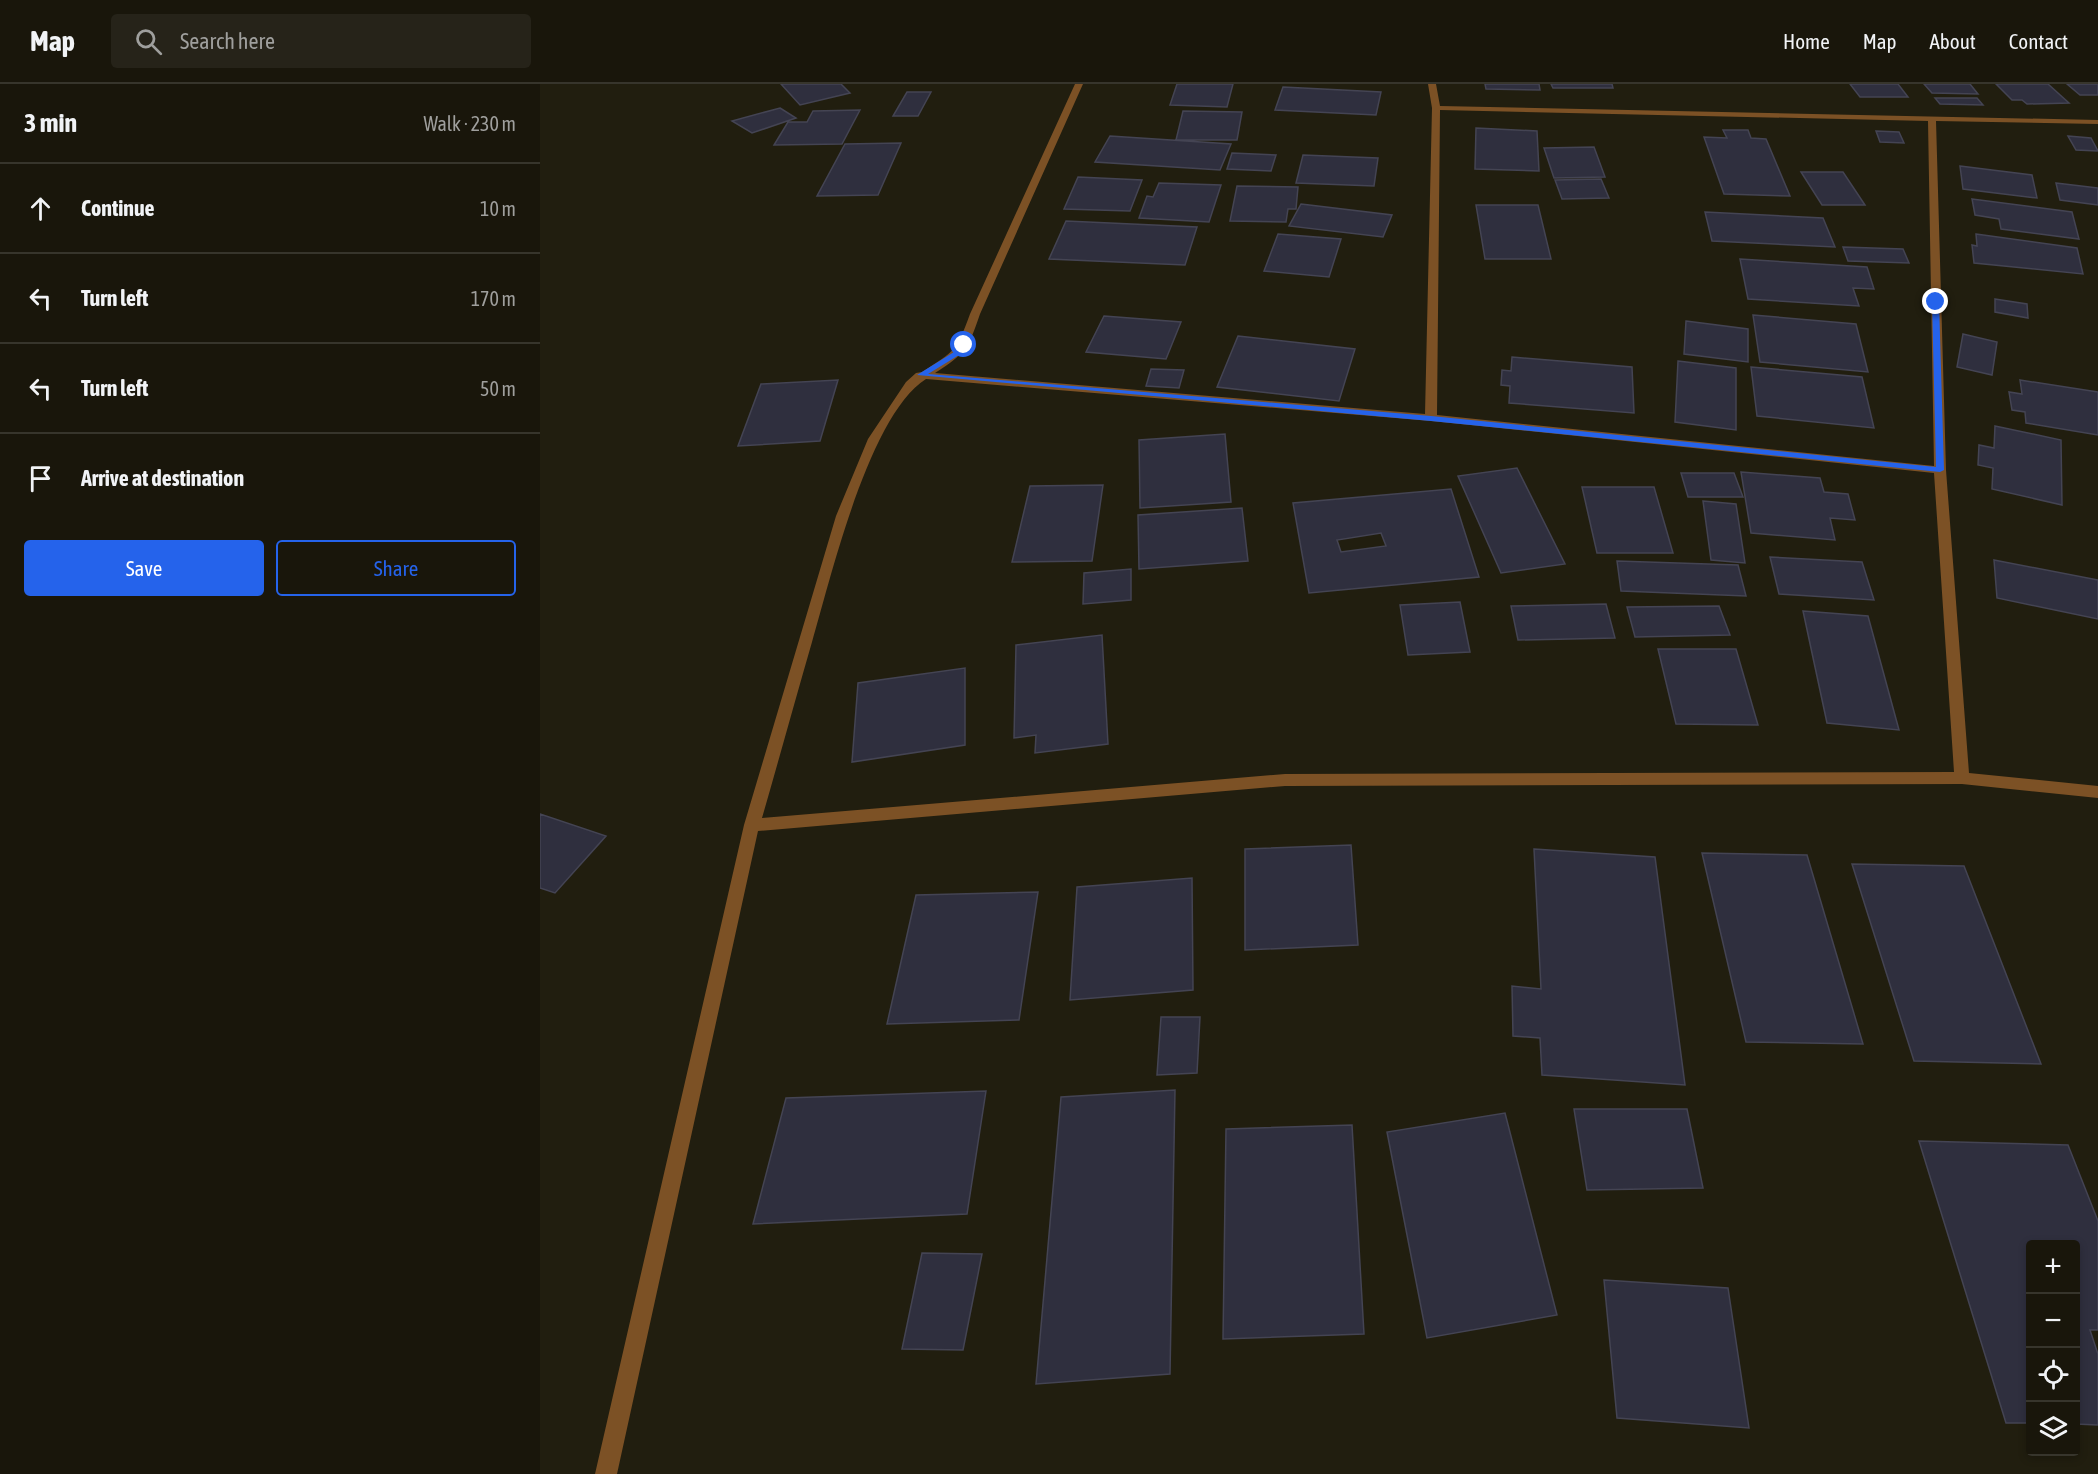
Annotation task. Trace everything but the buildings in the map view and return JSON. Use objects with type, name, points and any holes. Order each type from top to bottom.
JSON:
[{"type":"street","points":[[606,1474],[753,825],[842,516],[874,440],[910,384],[920,375],[957,354],[964,345],[975,314],[1079,84]]},
{"type":"street","points":[[1431,418],[1436,108],[1432,84]]},
{"type":"street","points":[[1436,108],[2098,122]]},
{"type":"street","points":[[1932,118],[1940,470],[1962,778]]},
{"type":"street","points":[[920,375],[1431,418],[1940,470]]},
{"type":"street","points":[[753,825],[1285,780],[1962,778],[2098,792]]},
{"type":"route","points":[[964,345],[957,354],[920,375],[1431,418],[1940,470],[1936,302]]}]
